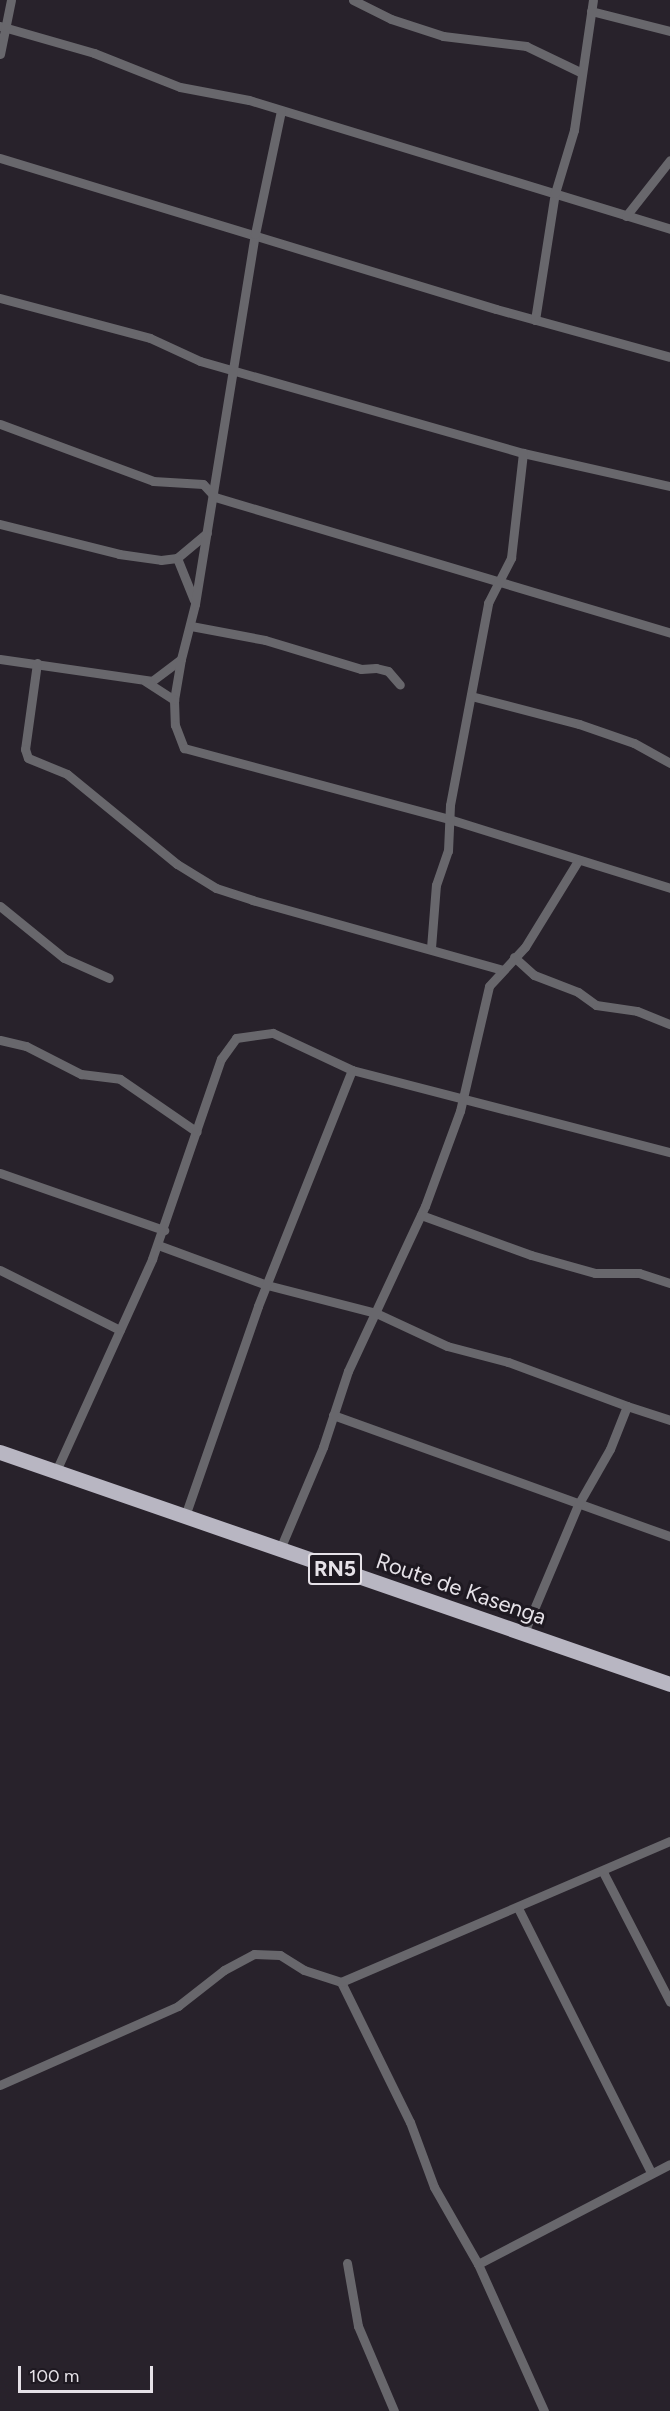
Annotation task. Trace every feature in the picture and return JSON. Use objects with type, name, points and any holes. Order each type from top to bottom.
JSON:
[{"type":"highway","name":"Route de Kasenga","points":[[0,1452],[670,1684]]},
{"type":"street","points":[[0,54],[11,0]]},
{"type":"street","points":[[353,0],[391,19],[443,36],[526,46],[582,73]]},
{"type":"street","points":[[535,320],[555,192],[569,152],[593,0]]},
{"type":"street","points":[[591,11],[670,31]]},
{"type":"street","points":[[4,27],[94,53],[180,87],[281,111],[555,192],[670,230]]},
{"type":"street","points":[[281,111],[255,234],[214,496],[191,626],[181,659],[174,700],[175,725],[184,748],[449,819],[539,845],[578,861],[670,888]]},
{"type":"street","points":[[0,158],[535,320],[670,357]]},
{"type":"street","points":[[626,216],[670,160]]},
{"type":"street","points":[[0,298],[150,338],[180,355],[523,453],[670,486]]},
{"type":"street","points":[[0,424],[153,481],[203,484],[214,496],[382,549],[499,579],[670,633]]},
{"type":"street","points":[[431,948],[436,885],[448,851],[449,819],[488,603],[511,558],[523,453]]},
{"type":"street","points":[[0,524],[119,554],[177,558],[207,533]]},
{"type":"street","points":[[177,558],[195,604]]},
{"type":"street","points":[[191,626],[265,640],[362,669],[376,668],[388,671],[400,685]]},
{"type":"street","points":[[0,658],[152,681],[181,659]]},
{"type":"street","points":[[37,663],[25,749],[28,759],[67,774],[177,864],[216,888],[502,970]]},
{"type":"street","points":[[143,680],[174,700]]},
{"type":"street","points":[[471,696],[579,724],[634,743],[670,763]]},
{"type":"street","points":[[280,1549],[376,1313],[421,1215],[460,1111],[460,1097],[486,994],[502,970],[529,940],[578,861]]},
{"type":"street","points":[[0,906],[64,958],[109,978]]},
{"type":"street","points":[[514,957],[534,975],[578,992],[596,1005],[637,1011],[670,1024]]},
{"type":"street","points":[[56,1471],[158,1245],[221,1059],[236,1038],[273,1033],[352,1070],[670,1152]]},
{"type":"street","points":[[0,1040],[26,1046],[81,1074],[120,1079],[197,1132]]},
{"type":"street","points":[[185,1516],[267,1285],[352,1070]]},
{"type":"street","points":[[0,1173],[164,1230]]},
{"type":"street","points":[[421,1215],[531,1255],[595,1273],[639,1273],[670,1282]]},
{"type":"street","points":[[158,1245],[267,1285],[376,1313],[447,1346],[519,1365],[670,1420]]},
{"type":"street","points":[[0,1270],[120,1330]]},
{"type":"street","points":[[523,1635],[578,1505],[610,1449],[627,1406]]},
{"type":"street","points":[[333,1415],[578,1505],[670,1536]]},
{"type":"street","points":[[0,2085],[177,2006],[224,1970],[255,1954],[280,1955],[304,1970],[341,1982],[603,1872],[670,1841]]},
{"type":"street","points":[[603,1872],[670,2002]]},
{"type":"street","points":[[518,1908],[651,2173]]},
{"type":"street","points":[[341,1982],[410,2122],[434,2187],[478,2264],[543,2411]]},
{"type":"street","points":[[478,2264],[651,2173],[669,2168]]},
{"type":"street","points":[[347,2263],[358,2326],[394,2411]]}]
